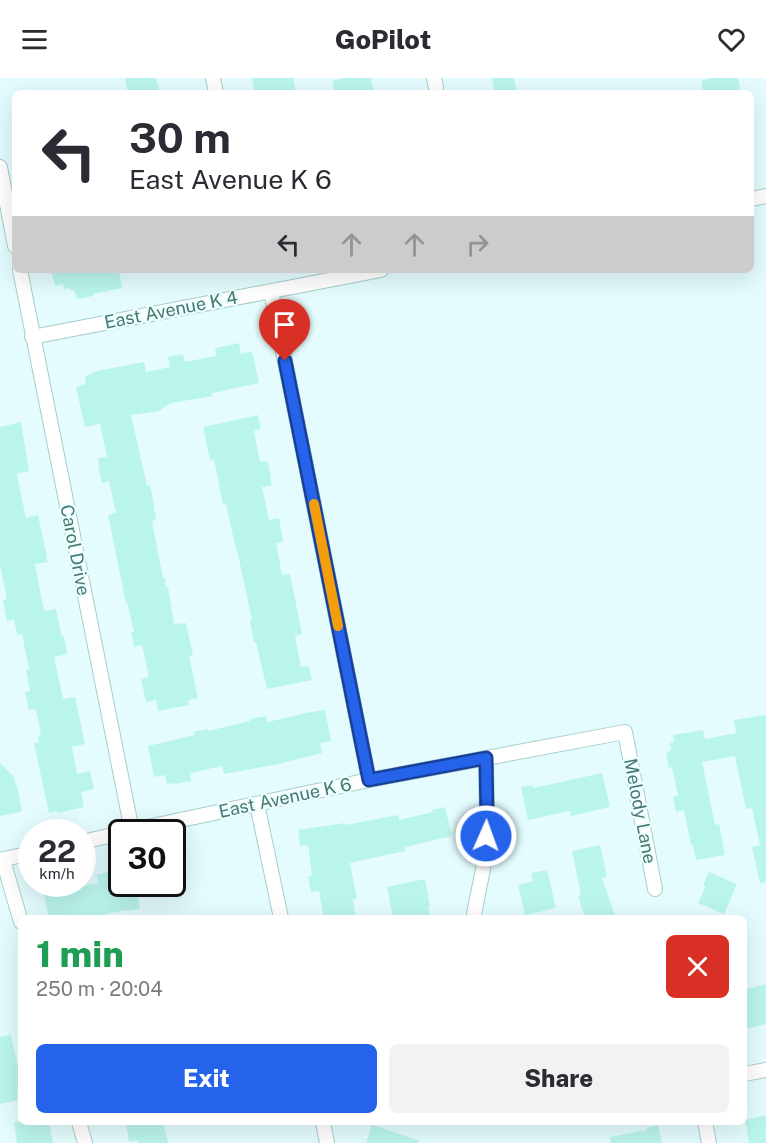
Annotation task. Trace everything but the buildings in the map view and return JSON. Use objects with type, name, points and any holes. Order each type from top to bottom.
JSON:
[{"type":"street","points":[[0,167],[12,230]]},
{"type":"street","name":"Carol Drive","points":[[21,273],[124,819]]},
{"type":"street","name":"East Avenue K 4","points":[[32,337],[365,273]]},
{"type":"street","points":[[271,291],[369,780]]},
{"type":"street","name":"East Avenue K 6","points":[[186,819],[369,780],[624,732]]},
{"type":"street","name":"Melody Lane","points":[[624,732],[655,889]]},
{"type":"street","points":[[474,914],[483,869],[487,819],[486,758]]},
{"type":"street","points":[[257,804],[280,915]]},
{"type":"street","points":[[18,856],[2,860],[19,915]]},
{"type":"street","points":[[747,1073],[766,1070]]},
{"type":"street","points":[[80,1125],[85,1143]]},
{"type":"street","points":[[324,1125],[327,1143]]},
{"type":"street","points":[[706,1125],[709,1143]]},
{"type":"slow traffic","points":[[314,504],[338,626]]},
{"type":"route","points":[[285,361],[369,780],[486,758],[486,836]]}]
